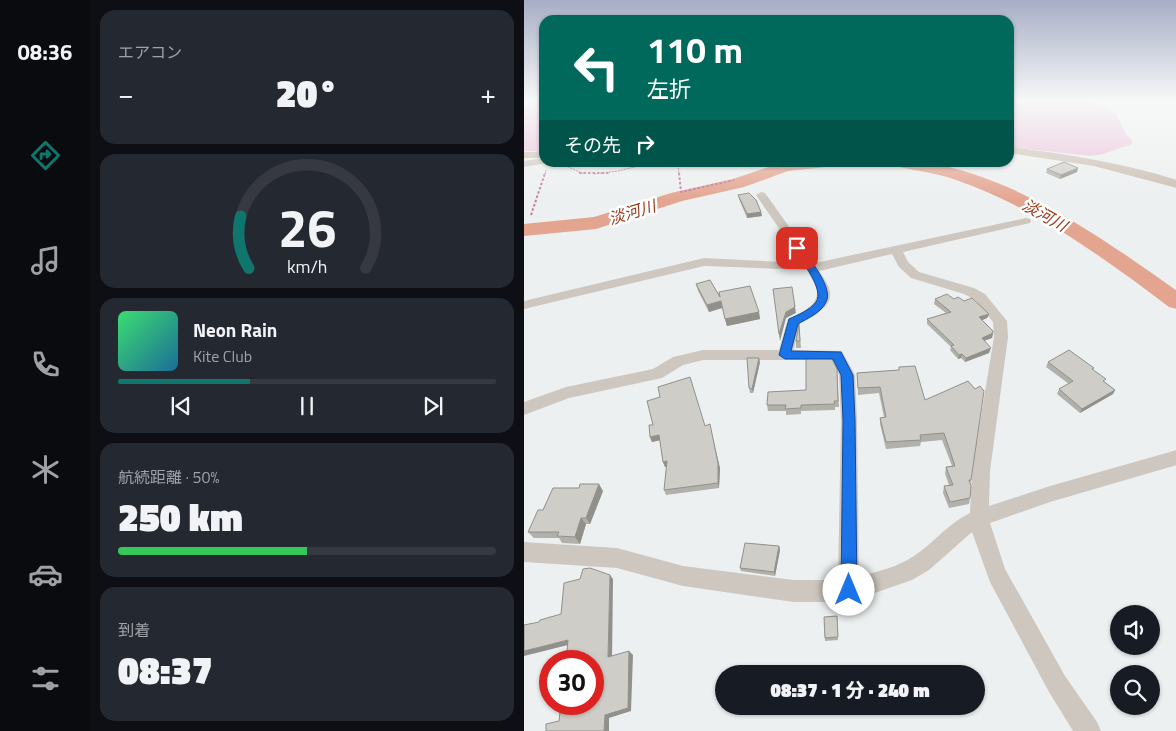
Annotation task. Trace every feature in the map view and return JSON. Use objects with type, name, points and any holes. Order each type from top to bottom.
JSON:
[{"type":"main road","points":[[1014,151],[1097,162],[1128,169],[1176,184]]},
{"type":"main road","points":[[524,155],[539,156]]},
{"type":"street","points":[[524,164],[539,162]]},
{"type":"street","points":[[761,195],[811,266],[824,292],[822,301],[813,311],[793,322],[785,355]]},
{"type":"street","points":[[524,305],[704,262],[811,266],[820,268],[1026,221]]},
{"type":"street","points":[[896,250],[903,264],[915,275],[969,290],[980,297],[1000,321],[1001,337],[981,471],[979,518],[984,540],[997,575],[1057,684],[1088,731]]},
{"type":"street","points":[[524,409],[566,393],[657,374],[678,361],[704,356],[837,355],[847,375],[849,420],[849,590]]},
{"type":"street","points":[[524,552],[616,558],[683,576],[794,591],[849,590],[905,573],[922,563],[960,528],[979,518],[1050,494],[1176,457]]},
{"type":"path","points":[[531,215],[547,167]]},
{"type":"path","points":[[571,167],[583,174],[612,172],[633,167]]},
{"type":"path","points":[[678,167],[681,192],[734,180]]},
{"type":"shaded area","points":[[524,134],[539,134],[539,152],[524,151]]},
{"type":"shaded area","points":[[1014,134],[1126,134],[1132,140],[1132,144],[1092,156],[1014,148]]},
{"type":"building","points":[[1064,162],[1078,168],[1061,175],[1047,169]]},
{"type":"building","points":[[749,193],[756,200],[761,212],[747,214],[738,195]]},
{"type":"building","points":[[710,280],[720,297],[719,292],[750,286],[759,312],[725,319],[721,301],[707,305],[696,284]]},
{"type":"building","points":[[792,287],[795,307],[786,312],[779,334],[773,289]]},
{"type":"building","points":[[947,294],[954,299],[958,297],[964,301],[972,298],[989,314],[979,317],[993,331],[993,333],[982,338],[991,348],[966,358],[962,354],[959,355],[951,346],[954,345],[927,319],[951,312],[935,299]]},
{"type":"building","points":[[799,324],[800,341],[796,341]]},
{"type":"building","points":[[1069,350],[1094,368],[1092,369],[1106,379],[1103,381],[1115,390],[1082,409],[1059,389],[1073,381],[1048,362]]},
{"type":"building","points":[[831,357],[837,369],[838,401],[834,401],[835,404],[801,405],[801,408],[785,409],[786,405],[767,405],[768,392],[806,390],[806,358]]},
{"type":"building","points":[[747,358],[759,358],[752,389],[749,388]]},
{"type":"building","points":[[915,366],[925,400],[968,381],[975,389],[980,386],[984,391],[971,480],[969,480],[971,486],[970,498],[950,502],[944,486],[953,485],[946,467],[955,466],[944,433],[920,435],[921,440],[886,442],[880,418],[886,417],[880,387],[858,388],[857,373],[899,370],[899,367]]},
{"type":"building","points":[[690,377],[705,426],[710,424],[718,463],[718,483],[664,490],[667,461],[663,462],[659,435],[650,437],[649,425],[653,425],[647,401],[660,397],[658,387]]},
{"type":"building","points":[[580,484],[599,484],[586,518],[581,518],[575,537],[557,536],[559,532],[528,532],[538,510],[543,510],[553,488],[579,488]]},
{"type":"building","points":[[745,543],[779,546],[774,572],[740,568]]},
{"type":"building","points":[[590,568],[610,575],[608,657],[629,651],[628,708],[605,715],[604,731],[546,731],[546,724],[559,721],[560,715],[604,715],[604,650],[567,650],[568,640],[524,651],[524,625],[561,614],[564,583],[580,579],[583,569]]},
{"type":"building","points":[[837,616],[838,637],[825,638],[824,617]]},
{"type":"waterway","name":"淡河川","points":[[524,230],[596,223],[677,197],[738,183],[783,167]]},
{"type":"waterway","name":"淡河川","points":[[922,167],[962,176],[1019,200],[1074,231],[1126,265],[1177,302]]},
{"type":"route","points":[[797,248],[811,266],[824,292],[822,301],[813,311],[793,322],[785,355],[837,355],[847,375],[849,420],[849,590]]}]
